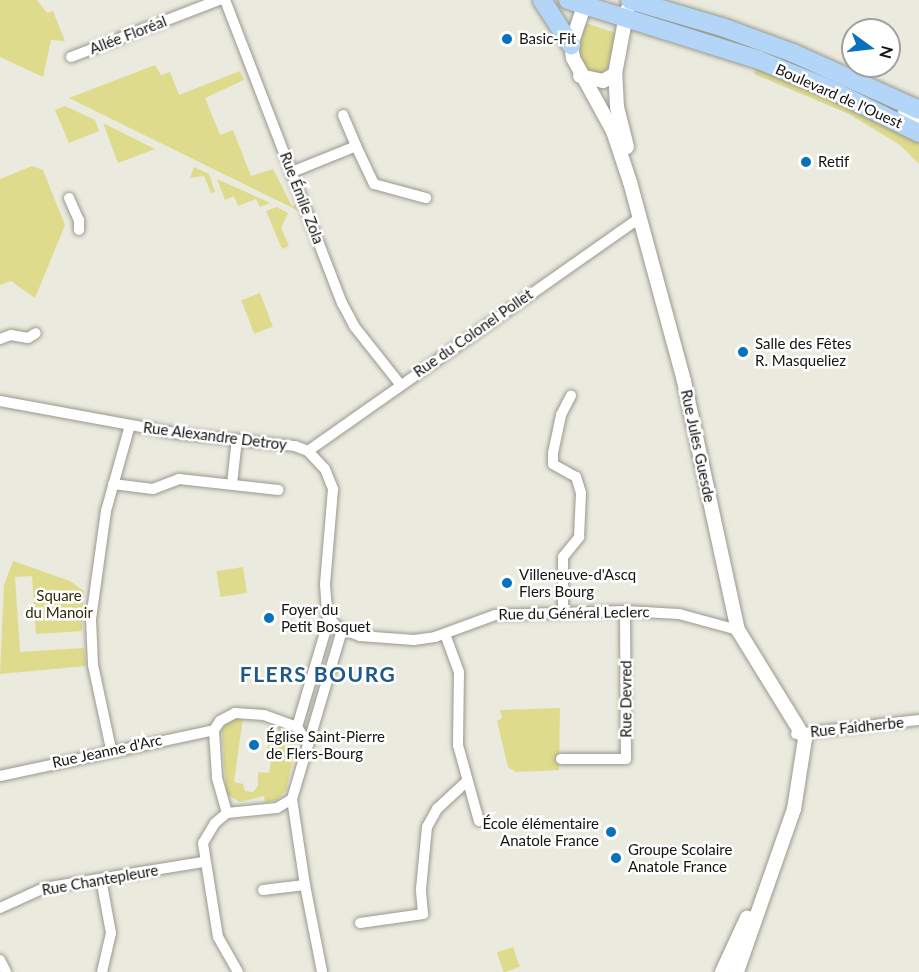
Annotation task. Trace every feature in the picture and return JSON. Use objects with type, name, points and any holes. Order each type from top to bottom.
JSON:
[{"type":"main road","points":[[542,0],[571,45]]},
{"type":"main road","name":"Boulevard de l'Ouest","points":[[584,4],[628,6],[692,18],[793,53],[919,110]]},
{"type":"main road","name":"Boulevard de l'Ouest","points":[[628,6],[832,90],[919,133]]},
{"type":"street","name":"Allée Floréal","points":[[71,57],[219,0]]},
{"type":"street","name":"Rue Émile Zola","points":[[225,0],[349,317],[400,384]]},
{"type":"street","name":"Boulevard de l'Ouest","points":[[571,45],[584,20],[584,4]]},
{"type":"street","name":"Rue Jules Guesde","points":[[628,6],[615,74],[630,182]]},
{"type":"street","name":"Rue Jules Guesde","points":[[571,45],[580,76],[613,131],[630,182],[684,381],[738,630],[783,701],[799,734],[803,761],[794,809],[737,972]]},
{"type":"street","name":"Boulevard de l'Ouest","points":[[759,60],[841,84],[919,120]]},
{"type":"street","points":[[580,76],[603,81],[615,74]]},
{"type":"street","points":[[343,115],[374,184],[426,198]]},
{"type":"street","points":[[292,172],[356,146]]},
{"type":"street","points":[[69,198],[79,220],[79,230]]},
{"type":"street","name":"Rue du Colonel Pollet","points":[[308,451],[400,384],[640,218]]},
{"type":"street","points":[[0,338],[11,335],[28,338],[36,333]]},
{"type":"street","points":[[563,612],[564,557],[580,535],[581,493],[576,477],[556,467],[552,457],[561,415],[571,395]]},
{"type":"street","name":"Rue Alexandre Detroy","points":[[1,405],[308,451],[325,469],[333,489],[325,596],[329,619]]},
{"type":"street","points":[[111,749],[94,674],[91,631],[104,520],[130,425]]},
{"type":"street","points":[[232,484],[237,439]]},
{"type":"street","points":[[112,484],[153,489],[179,479],[278,490]]},
{"type":"street","name":"Rue du Général Leclerc","points":[[342,630],[386,641],[445,634],[495,615],[625,611],[672,613],[738,630]]},
{"type":"street","name":"Rue Devred","points":[[561,759],[626,759],[625,611]]},
{"type":"street","points":[[308,744],[297,727],[329,619],[342,630],[292,799],[305,885],[322,972]]},
{"type":"street","points":[[445,634],[459,672],[458,738],[466,782],[479,821]]},
{"type":"street","name":"Rue Jeanne d'Arc","points":[[0,776],[111,749],[214,730],[227,716],[243,712],[297,727]]},
{"type":"street","name":"Rue Faidherbe","points":[[799,734],[919,720]]},
{"type":"street","points":[[214,730],[218,786],[227,813]]},
{"type":"street","name":"Rue Jules Guesde","points":[[722,972],[749,914],[786,809],[799,734]]},
{"type":"street","points":[[360,923],[423,914],[421,889],[427,827],[437,809],[466,782]]},
{"type":"street","points":[[238,972],[220,945],[203,862],[205,837],[227,813],[277,808],[292,799]]},
{"type":"street","name":"Rue Chantepleure","points":[[0,908],[39,890],[203,862]]},
{"type":"street","points":[[101,879],[111,933],[102,972]]},
{"type":"street","points":[[263,890],[305,885]]},
{"type":"street","points":[[0,960],[6,972]]},
{"type":"green space","points":[[0,0],[37,0],[47,13],[53,11],[65,41],[51,40],[43,77],[0,57]]},
{"type":"green space","points":[[585,23],[616,33],[607,75],[586,74],[580,64],[577,47]]},
{"type":"green space","points":[[155,65],[161,75],[170,72],[179,95],[240,71],[244,80],[205,98],[220,135],[233,130],[251,176],[273,169],[292,206],[298,204],[301,212],[69,98]]},
{"type":"green space","points":[[756,69],[830,98],[919,142],[919,164],[900,145],[849,114],[754,74]]},
{"type":"green space","points":[[65,106],[95,120],[99,131],[69,143],[55,110]]},
{"type":"green space","points":[[103,123],[155,149],[118,163]]},
{"type":"green space","points":[[32,166],[43,170],[65,225],[35,298],[11,281],[0,285],[0,179]]},
{"type":"green space","points":[[194,167],[209,174],[215,192],[211,193],[204,176],[190,178]]},
{"type":"green space","points":[[217,179],[270,203],[260,207],[256,199],[238,206],[234,196],[225,200]]},
{"type":"green space","points":[[277,207],[288,213],[281,228],[289,246],[282,249],[266,211]]},
{"type":"green space","points":[[260,293],[273,327],[254,334],[241,300]]},
{"type":"green space","name":"Square du Manoir","points":[[13,561],[70,581],[84,591],[82,631],[36,634],[32,576],[15,577],[20,652],[84,648],[86,666],[0,674],[4,585]]},
{"type":"green space","points":[[243,567],[247,593],[220,597],[216,571]]},
{"type":"green space","points":[[560,708],[559,770],[516,772],[508,767],[497,721],[502,718],[500,710]]},
{"type":"green space","points":[[243,717],[234,782],[243,784],[245,791],[253,792],[258,786],[258,772],[269,773],[271,762],[266,761],[269,735],[278,735],[277,726],[296,744],[286,791],[277,800],[265,802],[264,796],[240,802],[226,794],[222,730],[229,719]]},
{"type":"green space","points":[[513,947],[520,967],[504,972],[497,953]]},
{"type":"place","name":"Basic-Fit","points":[[507,39]]},
{"type":"place","name":"Retif","points":[[806,162]]},
{"type":"place","name":"Salle des Fêtes R. Masqueliez","points":[[743,352]]},
{"type":"place","name":"Villeneuve-d'Ascq Flers Bourg","points":[[507,583]]},
{"type":"place","name":"Foyer du Petit Bosquet","points":[[269,618]]},
{"type":"place","name":"Église Saint-Pierre de Flers-Bourg","points":[[254,745]]},
{"type":"place","name":"École élémentaire Anatole France","points":[[611,832]]},
{"type":"place","name":"Groupe Scolaire Anatole France","points":[[616,858]]},
{"type":"district","name":"FLERS BOURG","points":[[318,674]]}]
